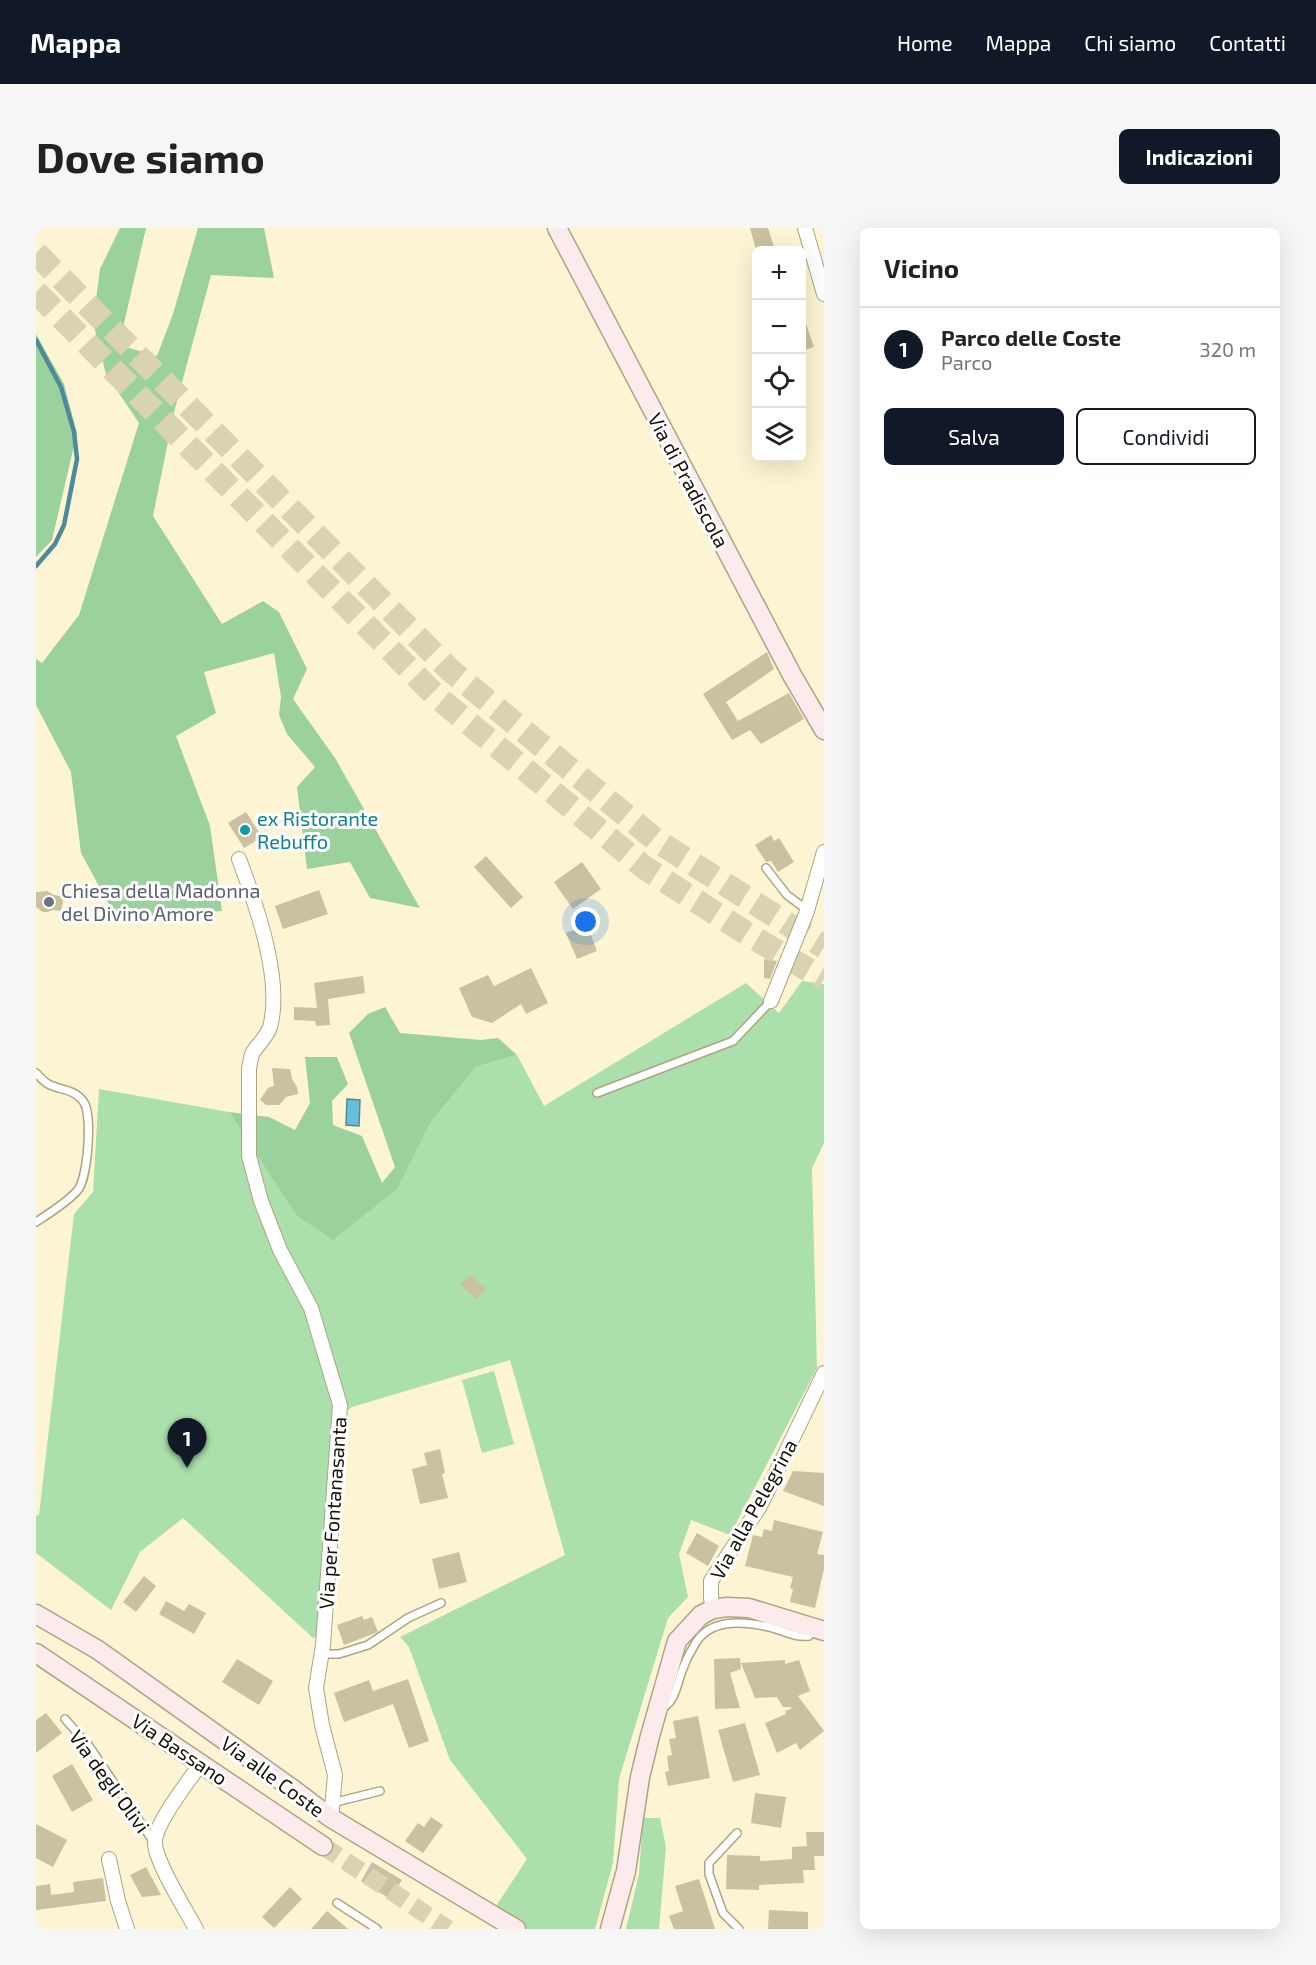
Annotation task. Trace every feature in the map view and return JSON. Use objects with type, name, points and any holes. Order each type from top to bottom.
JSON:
[{"type":"street","name":"Via di Pradiscola","points":[[556,228],[792,675],[824,730]]},
{"type":"street","points":[[805,228],[824,294]]},
{"type":"street","points":[[771,1001],[807,909],[824,852]]},
{"type":"street","name":"Via per Fontanasanta","points":[[239,859],[252,893],[274,994],[270,1029],[252,1055],[249,1068],[249,1156],[261,1201],[280,1250],[311,1308],[340,1405],[321,1654],[316,1688],[322,1725],[335,1775],[331,1810]]},
{"type":"street","name":"Via alla Pelegrina","points":[[819,1630],[749,1608],[713,1609],[711,1581],[760,1506],[824,1373]]},
{"type":"street","points":[[610,1929],[626,1871],[640,1777],[677,1641],[692,1622],[713,1609]]},
{"type":"street","name":"Via alle Coste","points":[[36,1614],[98,1650],[290,1787],[331,1810],[516,1929]]},
{"type":"street","name":"Via Bassano","points":[[36,1653],[324,1846]]},
{"type":"street","name":"Via degli Olivi","points":[[196,1929],[161,1863],[154,1843],[164,1817],[201,1763]]},
{"type":"street","points":[[109,1859],[126,1929]]},
{"type":"lane","points":[[766,868],[787,895],[807,909]]},
{"type":"lane","points":[[597,1093],[733,1041],[771,1001]]},
{"type":"lane","points":[[36,1073],[48,1084],[73,1092],[85,1102],[88,1116],[84,1175],[79,1190],[36,1222]]},
{"type":"lane","points":[[321,1654],[339,1654],[368,1645],[408,1618],[441,1603]]},
{"type":"lane","points":[[657,1710],[667,1706],[675,1693],[686,1659],[698,1638],[708,1629],[723,1624],[746,1623],[801,1637],[809,1636],[819,1630]]},
{"type":"lane","name":"Via degli Olivi","points":[[65,1719],[89,1746],[154,1843]]},
{"type":"lane","points":[[331,1810],[380,1791]]},
{"type":"lane","points":[[737,1833],[709,1863],[709,1874],[723,1912],[739,1929]]},
{"type":"lane","points":[[337,1903],[377,1929]]},
{"type":"green space","points":[[120,228],[146,228],[119,345],[157,356],[173,314],[198,228],[264,228],[274,278],[211,275],[174,412],[153,516],[222,624],[263,601],[279,612],[307,669],[293,699],[335,758],[420,908],[370,898],[350,862],[307,869],[297,787],[315,767],[287,734],[279,715],[281,697],[274,653],[204,672],[216,713],[176,736],[210,826],[222,911],[117,919],[81,853],[71,772],[36,705],[36,659],[42,663],[79,615],[139,423],[106,374],[93,322],[100,269]]},
{"type":"green space","points":[[36,334],[64,384],[77,433],[52,540],[36,557]]},
{"type":"green space","points":[[802,981],[824,984],[824,1143],[812,1168],[817,1368],[730,1535],[691,1520],[679,1554],[688,1597],[668,1618],[619,1779],[613,1863],[595,1929],[523,1929],[496,1906],[527,1859],[450,1760],[409,1647],[400,1637],[565,1555],[510,1360],[352,1407],[331,1422],[320,1636],[313,1638],[183,1518],[140,1552],[111,1610],[36,1553],[36,1516],[39,1515],[74,1214],[93,1192],[99,1089],[229,1112],[296,1215],[398,1188],[431,1122],[476,1067],[517,1055],[544,1106],[746,983],[779,1013]]},
{"type":"green space","points":[[385,1007],[400,1033],[481,1040],[498,1038],[517,1055],[476,1067],[431,1122],[398,1188],[333,1240],[296,1215],[229,1112],[269,1117],[295,1130],[310,1103],[305,1057],[337,1057],[348,1084],[332,1101],[333,1125],[362,1136],[382,1183],[395,1167],[349,1033],[368,1014]]},
{"type":"green space","points":[[494,1371],[514,1444],[482,1453],[462,1380]]},
{"type":"green space","points":[[643,1818],[660,1818],[666,1847],[659,1929],[626,1929],[639,1874]]},
{"type":"water","points":[[347,1099],[360,1100],[359,1126],[346,1125]]},
{"type":"building","points":[[750,228],[768,228],[774,246],[755,246]]},
{"type":"building","points":[[806,324],[814,347],[806,349]]},
{"type":"building","points":[[767,652],[774,669],[726,702],[738,721],[789,693],[804,719],[761,744],[750,730],[732,740],[703,694]]},
{"type":"building","name":"ex Ristorante Rebuffo","points":[[246,812],[262,837],[244,848],[228,823]]},
{"type":"building","points":[[771,835],[774,841],[779,838],[794,862],[778,872],[771,861],[766,862],[755,845]]},
{"type":"building","points":[[486,856],[523,897],[511,908],[474,867]]},
{"type":"building","points":[[582,862],[601,889],[573,909],[554,882]]},
{"type":"building","points":[[319,890],[328,914],[283,929],[275,906]]},
{"type":"building","name":"Chiesa della Madonna del Divino Amore","points":[[47,891],[64,897],[61,911],[43,912],[36,907],[36,892]]},
{"type":"building","points":[[587,925],[597,951],[577,959],[566,933]]},
{"type":"building","points":[[764,959],[777,961],[770,979],[764,978]]},
{"type":"building","points":[[531,968],[548,1003],[526,1014],[521,1004],[492,1023],[472,1017],[459,988],[488,975],[494,986]]},
{"type":"building","points":[[363,976],[365,993],[328,999],[330,1025],[316,1026],[315,1021],[294,1020],[294,1007],[317,1008],[314,983]]},
{"type":"building","points":[[272,1068],[290,1069],[297,1087],[298,1094],[286,1097],[279,1105],[266,1105],[260,1100],[268,1088],[274,1086]]},
{"type":"building","points":[[470,1275],[486,1288],[477,1299],[460,1285]]},
{"type":"building","points":[[440,1449],[445,1473],[442,1474],[448,1498],[420,1504],[412,1469],[427,1465],[424,1453]]},
{"type":"building","points":[[793,1471],[824,1473],[824,1506],[783,1491]]},
{"type":"building","points":[[774,1520],[823,1532],[817,1554],[824,1555],[824,1569],[815,1608],[790,1602],[793,1577],[745,1566],[753,1535],[762,1537],[764,1529],[772,1531]]},
{"type":"building","points":[[697,1533],[719,1546],[708,1566],[686,1553]]},
{"type":"building","points":[[459,1552],[467,1582],[439,1589],[432,1559]]},
{"type":"building","points":[[144,1576],[156,1586],[136,1612],[123,1602]]},
{"type":"building","points":[[166,1601],[184,1611],[189,1604],[206,1613],[194,1634],[159,1614]]},
{"type":"building","points":[[362,1616],[364,1620],[372,1617],[378,1632],[344,1645],[337,1625]]},
{"type":"building","points":[[740,1658],[741,1669],[730,1673],[740,1708],[715,1709],[714,1659]]},
{"type":"building","points":[[237,1659],[273,1681],[259,1705],[222,1682]]},
{"type":"building","points":[[785,1660],[785,1664],[799,1660],[810,1691],[798,1696],[824,1731],[800,1750],[796,1743],[777,1753],[765,1723],[786,1714],[785,1711],[791,1707],[783,1707],[777,1697],[755,1698],[741,1663]]},
{"type":"building","points":[[408,1679],[429,1741],[409,1748],[393,1704],[344,1722],[334,1693],[369,1680],[373,1691]]},
{"type":"building","points":[[46,1713],[62,1733],[36,1753],[36,1720]]},
{"type":"building","points":[[698,1716],[710,1778],[668,1786],[665,1772],[669,1771],[667,1756],[672,1755],[669,1739],[676,1738],[673,1721]]},
{"type":"building","points":[[745,1723],[760,1775],[733,1782],[718,1730]]},
{"type":"building","points":[[72,1764],[93,1800],[72,1812],[52,1776]]},
{"type":"building","points":[[755,1793],[786,1797],[781,1828],[751,1823]]},
{"type":"building","points":[[431,1817],[443,1825],[423,1853],[405,1841],[418,1823],[424,1827]]},
{"type":"building","points":[[36,1824],[67,1840],[53,1867],[36,1858]]},
{"type":"building","points":[[806,1832],[824,1832],[824,1856],[814,1856],[815,1870],[803,1870],[804,1883],[759,1885],[759,1890],[726,1889],[727,1855],[760,1856],[760,1861],[792,1859],[792,1847],[807,1846]]},
{"type":"building","points":[[372,1862],[402,1880],[390,1899],[361,1881]]},
{"type":"building","points":[[146,1867],[161,1895],[142,1897],[130,1875]]},
{"type":"building","points":[[103,1878],[106,1901],[36,1910],[36,1886],[50,1884],[51,1895],[74,1892],[73,1882]]},
{"type":"building","points":[[699,1879],[715,1929],[674,1929],[669,1916],[683,1911],[675,1886]]},
{"type":"building","points":[[290,1887],[302,1899],[274,1928],[262,1917]]},
{"type":"building","points":[[769,1910],[808,1912],[808,1929],[768,1929]]},
{"type":"building","points":[[327,1911],[348,1929],[311,1929]]},
{"type":"waterway","points":[[36,340],[61,387],[74,432],[77,459],[64,525],[55,544],[36,566]]},
{"type":"tunnel","points":[[36,253],[450,670],[657,841],[824,947]]},
{"type":"tunnel","points":[[36,292],[437,697],[645,868],[749,935],[824,979]]},
{"type":"tunnel","points":[[323,1846],[448,1929]]},
{"type":"place","name":"ex Ristorante Rebuffo","points":[[245,830]]},
{"type":"place","name":"Chiesa della Madonna del Divino Amore","points":[[49,902]]},
{"type":"place","name":"Parco delle Coste","points":[[187,1468]]}]
